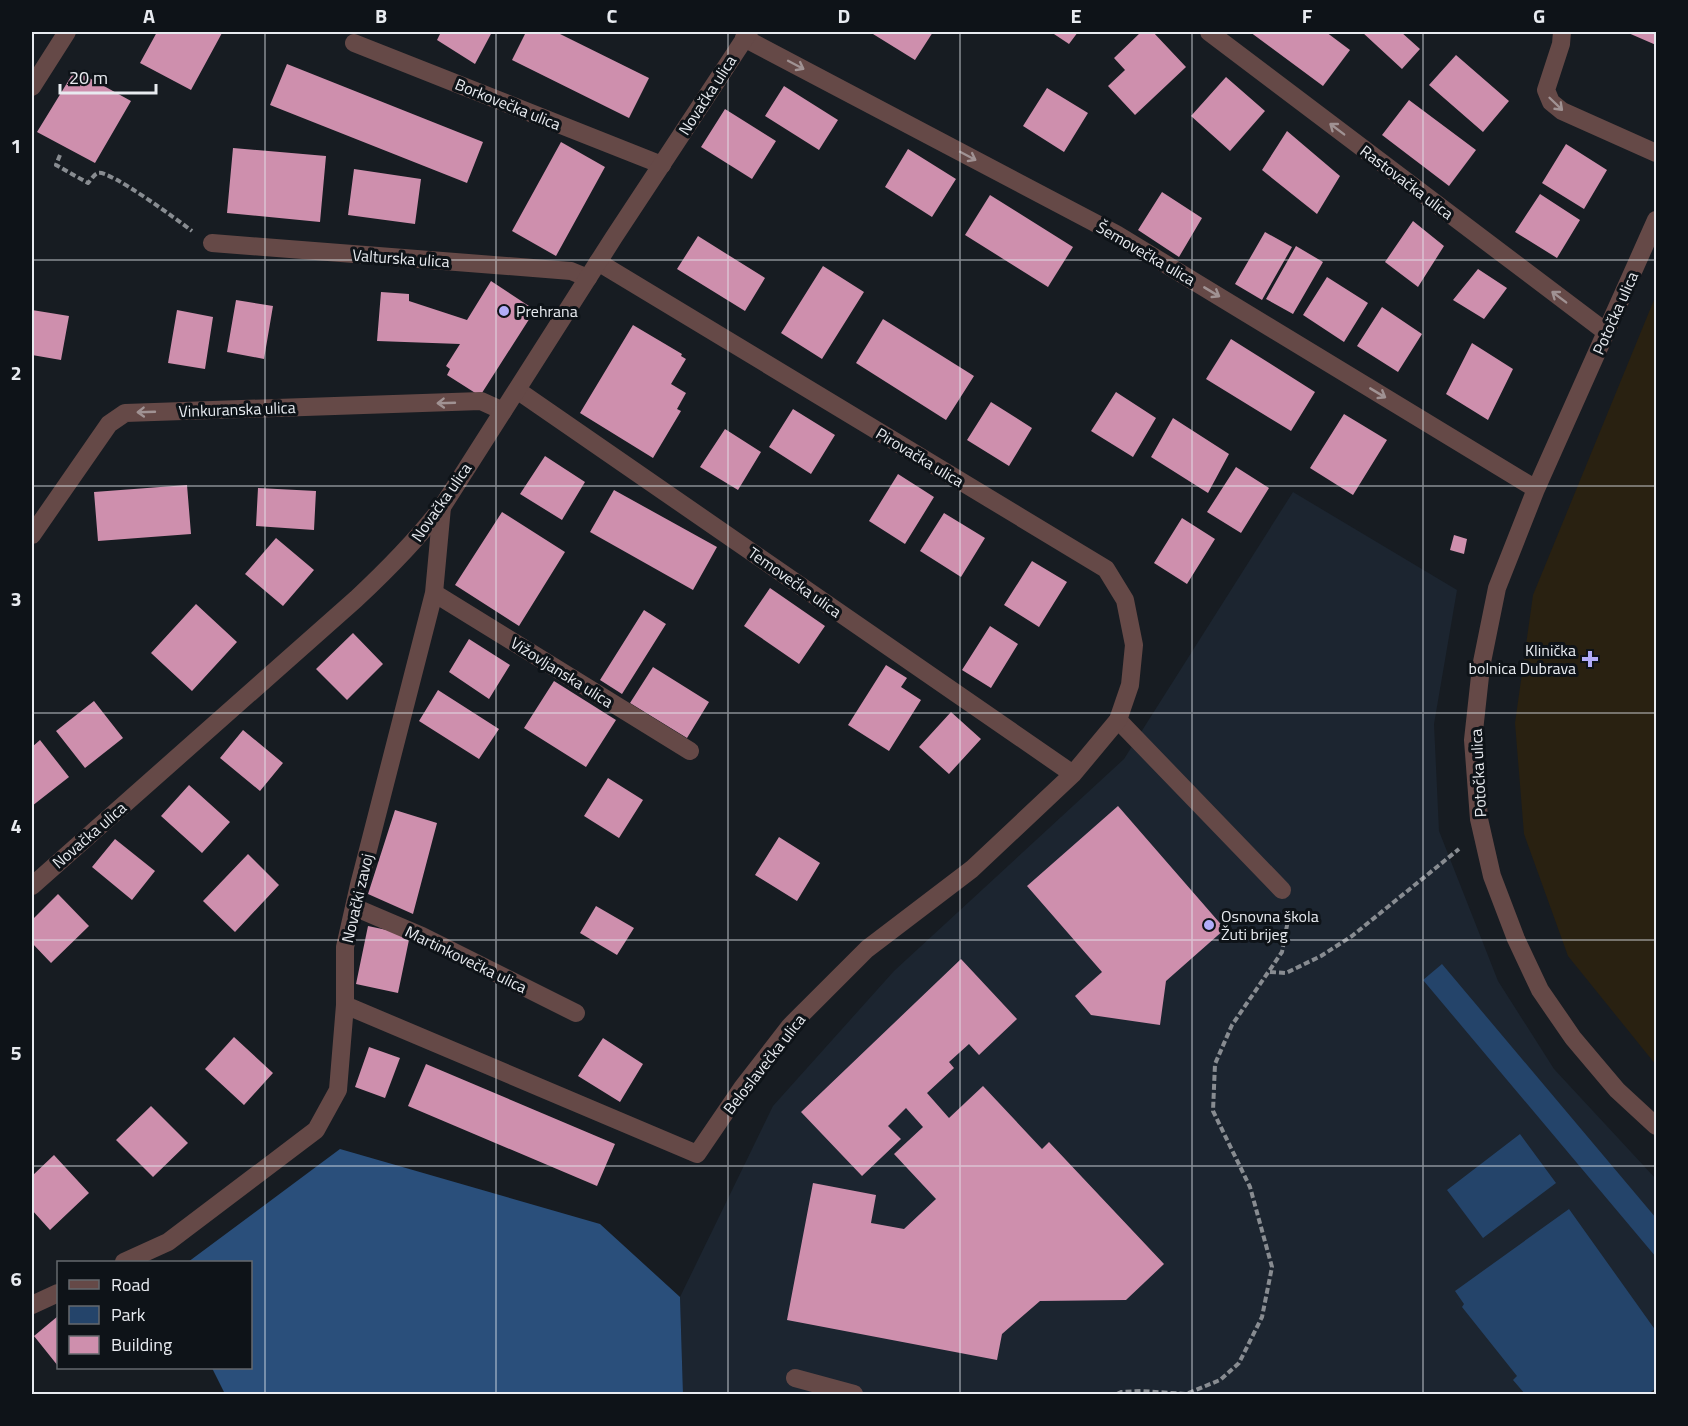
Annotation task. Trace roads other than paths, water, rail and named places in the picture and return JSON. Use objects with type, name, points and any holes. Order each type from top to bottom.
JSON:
[{"type":"street","points":[[32,87],[67,32]]},
{"type":"street","name":"Rastovačka ulica","points":[[1209,32],[1606,332]]},
{"type":"street","points":[[1562,32],[1561,44],[1546,90],[1551,102],[1562,111],[1656,153]]},
{"type":"street","name":"Novačka ulica","points":[[32,886],[370,586],[417,539],[442,507],[746,35]]},
{"type":"street","name":"Šemovečka ulica","points":[[746,35],[1116,234],[1536,489]]},
{"type":"street","name":"Borkovečka ulica","points":[[354,43],[662,165]]},
{"type":"street","name":"Potočka ulica","points":[[1656,220],[1536,489],[1497,588],[1480,667],[1473,740],[1479,819],[1492,876],[1516,939],[1540,990],[1573,1038],[1617,1090],[1656,1126]]},
{"type":"street","name":"Valturska ulica","points":[[212,243],[571,271],[588,278]]},
{"type":"street","name":"Pirovačka ulica","points":[[598,262],[1106,569],[1125,600],[1134,645],[1130,685],[1118,720]]},
{"type":"street","name":"Temovečka ulica","points":[[517,390],[1073,774]]},
{"type":"street","name":"Vinkuranska ulica","points":[[32,535],[109,424],[125,413],[481,401],[503,411]]},
{"type":"street","name":"Novački zavoj","points":[[128,1261],[168,1242],[316,1130],[338,1090],[345,1005],[345,947],[434,593],[442,507]]},
{"type":"street","name":"Vižovljanska ulica","points":[[434,593],[690,752]]},
{"type":"street","points":[[1118,720],[1282,890]]},
{"type":"street","name":"Beloslavečka ulica","points":[[345,1005],[697,1154],[741,1088],[790,1026],[867,949],[972,869],[1073,774],[1118,720]]},
{"type":"street","name":"Martinkovečka ulica","points":[[354,907],[422,936],[576,1013]]},
{"type":"street","points":[[32,1305],[57,1293]]},
{"type":"street","points":[[795,1378],[854,1395]]},
{"type":"place","name":"Prehrana","points":[[504,311]]},
{"type":"place","name":"Klinička bolnica Dubrava","points":[[1590,659]]},
{"type":"place","name":"Osnovna škola Žuti brijeg","points":[[1209,925]]}]
